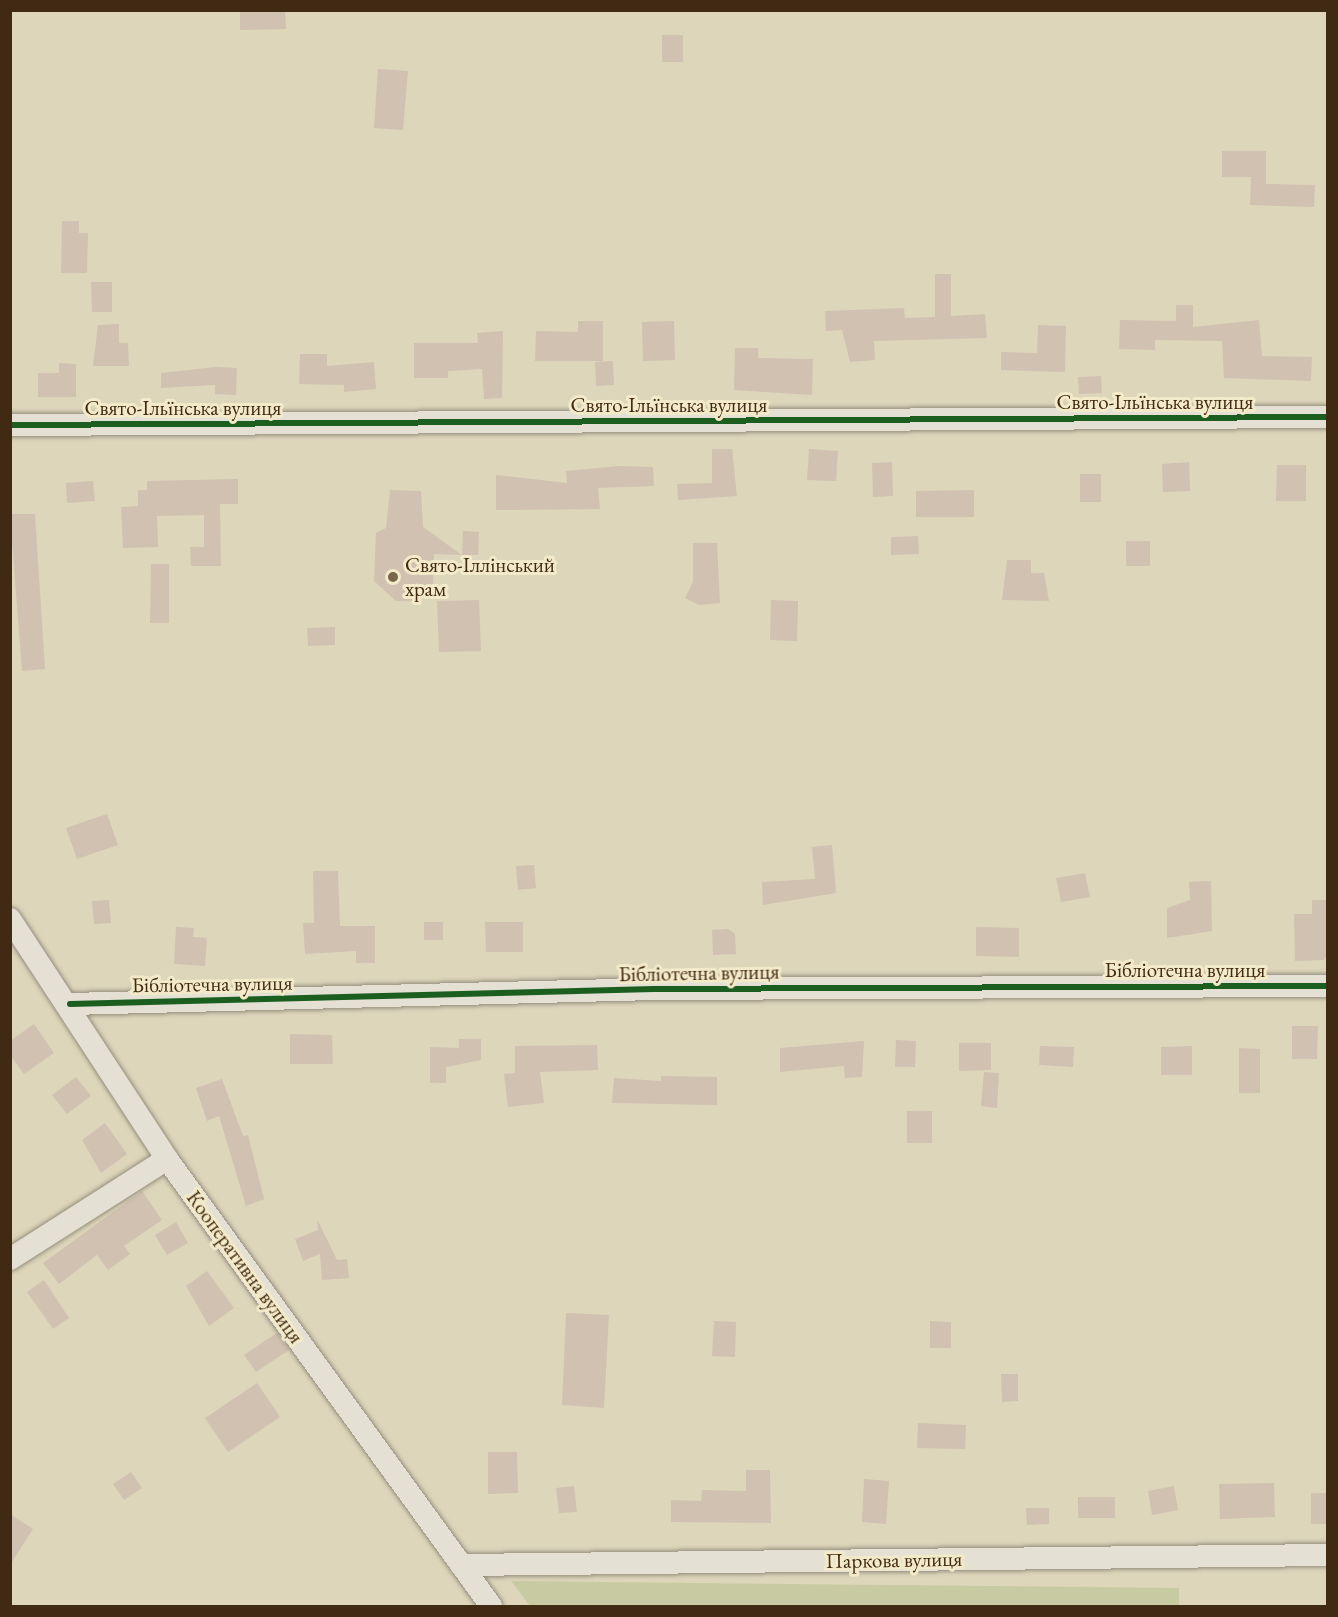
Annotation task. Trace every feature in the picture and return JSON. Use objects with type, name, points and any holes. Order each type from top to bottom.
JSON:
[{"type":"street","name":"Свято-Ільїнська вулиця","points":[[10,425],[1328,417]]},
{"type":"street","name":"Кооперативна вулиця","points":[[10,919],[70,1004],[167,1159],[491,1606]]},
{"type":"street","name":"Бібліотечна вулиця","points":[[70,1004],[654,989],[1328,986]]},
{"type":"street","points":[[10,1259],[167,1159]]},
{"type":"street","name":"Паркова вулиця","points":[[461,1565],[1328,1555]]},
{"type":"green space","points":[[511,1581],[1179,1588],[1179,1606],[530,1606]]},
{"type":"building","points":[[240,10],[285,10],[286,29],[240,30]]},
{"type":"building","points":[[662,35],[683,35],[683,62],[662,62]]},
{"type":"building","points":[[378,69],[408,71],[403,130],[374,128]]},
{"type":"building","points":[[1222,151],[1266,151],[1266,184],[1315,185],[1314,207],[1250,205],[1251,177],[1222,177]]},
{"type":"building","points":[[62,221],[79,221],[79,233],[88,233],[87,273],[61,273]]},
{"type":"building","points":[[935,274],[951,274],[951,316],[985,314],[987,338],[874,341],[875,360],[850,362],[842,330],[826,331],[825,311],[904,308],[905,318],[935,317]]},
{"type":"building","points":[[91,282],[112,282],[112,312],[92,312]]},
{"type":"building","points":[[1176,305],[1193,305],[1193,327],[1259,320],[1262,356],[1312,357],[1311,381],[1224,378],[1222,341],[1155,340],[1155,350],[1119,349],[1120,320],[1176,321]]},
{"type":"building","points":[[578,321],[603,321],[603,361],[535,361],[536,331],[578,332]]},
{"type":"building","points":[[674,321],[675,360],[643,361],[642,322]]},
{"type":"building","points":[[119,324],[119,343],[128,343],[129,366],[93,366],[98,325]]},
{"type":"building","points":[[1038,325],[1066,326],[1065,372],[1001,370],[1001,352],[1037,353]]},
{"type":"building","points":[[503,331],[502,398],[484,399],[482,369],[448,371],[448,378],[414,378],[414,343],[478,343],[477,333]]},
{"type":"building","points":[[735,348],[758,348],[758,358],[813,359],[812,395],[734,390]]},
{"type":"building","points":[[300,354],[327,354],[327,366],[374,362],[376,389],[344,392],[344,385],[299,384]]},
{"type":"building","points":[[613,361],[614,385],[596,386],[595,362]]},
{"type":"building","points":[[59,363],[76,364],[76,397],[38,397],[38,373],[59,373]]},
{"type":"building","points":[[216,367],[237,368],[236,395],[215,394],[215,385],[161,388],[161,373]]},
{"type":"building","points":[[1101,376],[1102,393],[1079,394],[1078,377]]},
{"type":"building","points":[[712,449],[732,449],[737,496],[678,500],[677,484],[712,483]]},
{"type":"building","points":[[809,449],[838,451],[836,481],[807,480]]},
{"type":"building","points":[[892,462],[893,496],[873,497],[872,463]]},
{"type":"building","points":[[1189,462],[1190,491],[1163,492],[1162,464]]},
{"type":"building","points":[[1277,465],[1306,465],[1306,501],[1276,501]]},
{"type":"building","points":[[619,466],[653,467],[654,486],[598,488],[600,509],[496,510],[496,475],[567,483],[566,471]]},
{"type":"building","points":[[1080,474],[1101,474],[1101,502],[1080,502]]},
{"type":"building","points":[[238,479],[238,504],[220,504],[221,566],[191,566],[190,547],[204,547],[204,515],[157,516],[158,547],[123,548],[121,507],[138,506],[138,490],[147,490],[147,481]]},
{"type":"building","points":[[93,481],[95,501],[67,503],[66,483]]},
{"type":"building","name":"Свято-Іллінський храм","points":[[390,490],[421,491],[423,527],[462,555],[434,554],[433,584],[413,601],[396,601],[374,581],[376,533],[386,528]]},
{"type":"building","points":[[974,490],[974,517],[916,517],[916,491]]},
{"type":"building","points":[[10,514],[35,514],[45,669],[22,671]]},
{"type":"building","points":[[463,531],[479,532],[478,555],[462,555]]},
{"type":"building","points":[[918,536],[919,554],[891,555],[891,537]]},
{"type":"building","points":[[1126,541],[1150,541],[1150,566],[1126,566]]},
{"type":"building","points":[[693,543],[717,543],[720,603],[699,605],[685,598],[693,582]]},
{"type":"building","points":[[1007,560],[1031,560],[1031,573],[1044,573],[1049,601],[1002,600]]},
{"type":"building","points":[[151,564],[169,564],[169,623],[150,623]]},
{"type":"building","points":[[479,600],[481,651],[439,652],[437,601]]},
{"type":"building","points":[[771,600],[798,601],[797,641],[770,640]]},
{"type":"building","points":[[335,627],[335,645],[308,646],[307,628]]},
{"type":"building","points":[[107,814],[118,845],[77,859],[66,828]]},
{"type":"building","points":[[832,845],[836,893],[763,905],[762,882],[815,879],[812,847]]},
{"type":"building","points":[[534,865],[536,888],[518,890],[516,866]]},
{"type":"building","points":[[313,871],[338,871],[340,926],[375,926],[375,963],[356,963],[356,951],[305,954],[303,923],[314,923]]},
{"type":"building","points":[[1085,873],[1090,897],[1061,902],[1056,878]]},
{"type":"building","points":[[1211,881],[1212,931],[1167,938],[1167,908],[1190,900],[1189,882]]},
{"type":"building","points":[[109,900],[111,923],[94,924],[92,901]]},
{"type":"building","points":[[1312,900],[1328,900],[1328,954],[1324,960],[1295,961],[1294,914],[1312,914]]},
{"type":"building","points":[[424,922],[443,922],[443,940],[424,940]]},
{"type":"building","points":[[485,922],[523,922],[523,952],[486,952]]},
{"type":"building","points":[[176,927],[194,928],[193,937],[207,938],[205,966],[174,964]]},
{"type":"building","points":[[976,927],[1019,928],[1019,957],[976,956]]},
{"type":"building","points":[[728,929],[735,934],[736,954],[713,955],[712,930]]},
{"type":"building","points":[[34,1024],[54,1053],[24,1074],[10,1055],[10,1041]]},
{"type":"building","points":[[1292,1026],[1318,1026],[1317,1059],[1292,1059]]},
{"type":"building","points":[[290,1034],[332,1035],[333,1064],[290,1064]]},
{"type":"building","points":[[459,1039],[481,1039],[481,1060],[446,1067],[446,1083],[430,1083],[430,1047],[459,1048]]},
{"type":"building","points":[[896,1040],[916,1041],[915,1067],[895,1067]]},
{"type":"building","points":[[864,1041],[862,1077],[845,1078],[844,1066],[780,1072],[780,1048]]},
{"type":"building","points":[[959,1043],[991,1043],[991,1070],[959,1071]]},
{"type":"building","points":[[597,1045],[598,1070],[540,1072],[544,1103],[508,1107],[504,1074],[515,1073],[515,1046]]},
{"type":"building","points":[[1040,1046],[1074,1047],[1073,1067],[1039,1065]]},
{"type":"building","points":[[1192,1046],[1192,1075],[1161,1075],[1161,1047]]},
{"type":"building","points":[[1239,1048],[1260,1049],[1260,1093],[1239,1093]]},
{"type":"building","points":[[984,1072],[999,1073],[997,1108],[981,1106]]},
{"type":"building","points":[[661,1076],[717,1077],[717,1105],[612,1103],[614,1078],[661,1081]]},
{"type":"building","points":[[76,1077],[91,1096],[67,1114],[52,1095]]},
{"type":"building","points":[[222,1079],[243,1136],[248,1135],[264,1199],[246,1206],[219,1116],[207,1121],[196,1088]]},
{"type":"building","points":[[907,1111],[932,1111],[932,1143],[907,1143]]},
{"type":"building","points":[[105,1123],[127,1154],[101,1173],[82,1140]]},
{"type":"building","points":[[142,1191],[162,1220],[124,1246],[130,1254],[108,1270],[97,1255],[59,1284],[43,1263]]},
{"type":"building","points":[[317,1219],[337,1260],[347,1259],[349,1278],[322,1280],[320,1254],[303,1261],[295,1239],[318,1230]]},
{"type":"building","points":[[176,1222],[188,1243],[167,1255],[155,1235]]},
{"type":"building","points":[[207,1271],[234,1308],[209,1326],[186,1286]]},
{"type":"building","points":[[44,1280],[69,1318],[53,1329],[27,1292]]},
{"type":"building","points":[[566,1313],[609,1315],[604,1408],[562,1405]]},
{"type":"building","points":[[714,1321],[736,1322],[735,1357],[712,1356]]},
{"type":"building","points":[[930,1321],[951,1322],[951,1348],[930,1348]]},
{"type":"building","points":[[277,1333],[289,1350],[256,1372],[244,1355]]},
{"type":"building","points":[[1001,1374],[1018,1374],[1018,1401],[1002,1402]]},
{"type":"building","points":[[257,1383],[280,1417],[228,1452],[205,1418]]},
{"type":"building","points":[[918,1423],[966,1425],[965,1449],[917,1448]]},
{"type":"building","points":[[488,1452],[517,1452],[518,1493],[488,1494]]},
{"type":"building","points":[[746,1470],[770,1470],[771,1523],[671,1522],[671,1500],[701,1501],[702,1490],[746,1491]]},
{"type":"building","points":[[131,1472],[142,1488],[124,1500],[113,1484]]},
{"type":"building","points":[[864,1479],[889,1481],[886,1524],[862,1522]]},
{"type":"building","points":[[1274,1483],[1275,1517],[1220,1519],[1219,1484]]},
{"type":"building","points":[[574,1486],[577,1512],[559,1513],[556,1488]]},
{"type":"building","points":[[1174,1486],[1178,1510],[1152,1515],[1148,1491]]},
{"type":"building","points":[[1311,1493],[1328,1493],[1328,1524],[1311,1524]]},
{"type":"building","points":[[1078,1497],[1115,1497],[1115,1518],[1078,1518]]},
{"type":"building","points":[[1026,1508],[1049,1508],[1049,1524],[1027,1525]]},
{"type":"building","points":[[10,1514],[33,1529],[10,1565]]},
{"type":"cycle path","points":[[10,425],[1328,417]]},
{"type":"cycle path","points":[[70,1004],[654,989],[1328,986]]},
{"type":"place","name":"Свято-Іллінський храм","points":[[393,577]]}]
